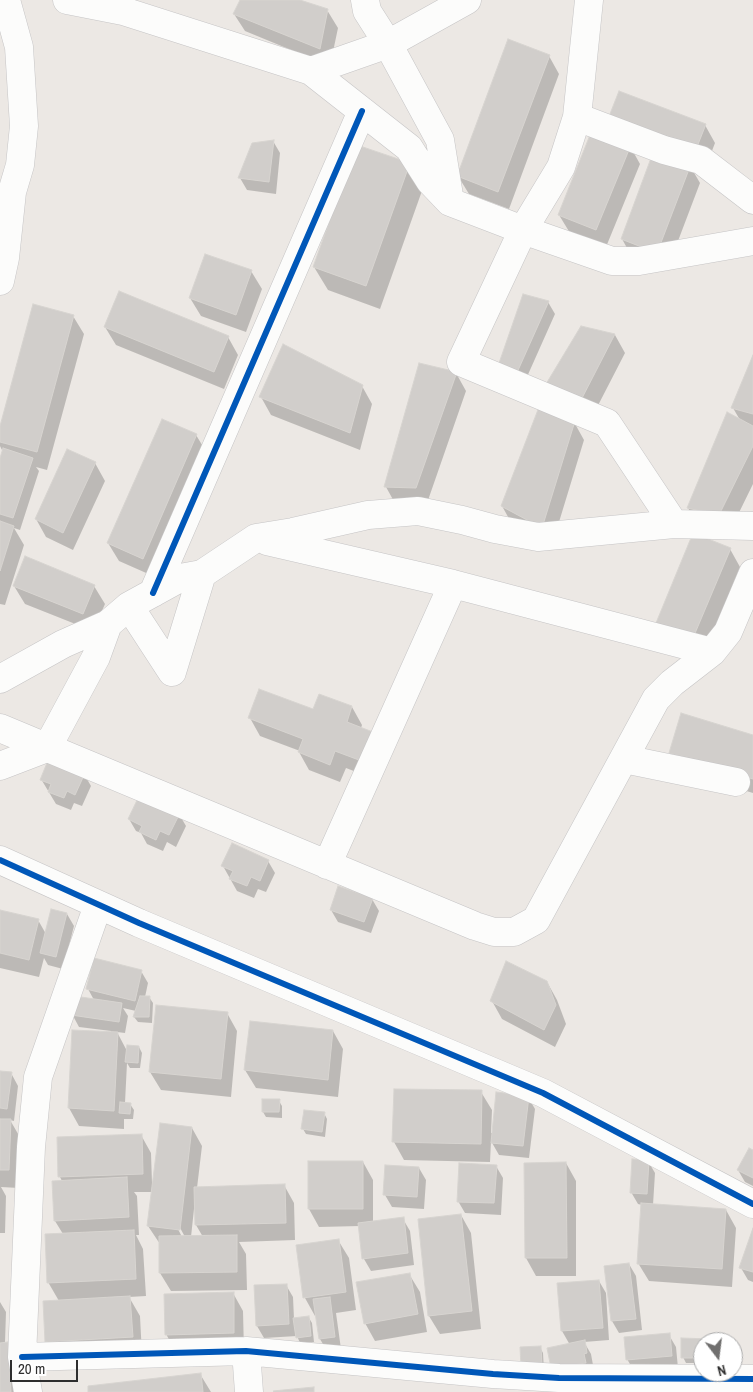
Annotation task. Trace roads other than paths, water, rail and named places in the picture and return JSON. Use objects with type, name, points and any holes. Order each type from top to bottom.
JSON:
[{"type":"street","points":[[0,281],[5,258],[12,192],[20,165],[24,126],[19,46],[6,0]]},
{"type":"street","points":[[67,0],[119,6],[311,71],[409,148],[430,181],[450,202],[523,230],[612,261],[639,260],[753,242]]},
{"type":"street","points":[[365,0],[367,11],[388,44],[440,140],[450,202]]},
{"type":"street","points":[[311,71],[388,44],[467,0]]},
{"type":"street","points":[[589,0],[577,117],[561,167],[523,230],[461,362],[607,423],[674,524]]},
{"type":"street","points":[[153,593],[362,111]]},
{"type":"street","points":[[577,117],[664,150],[702,160],[753,200]]},
{"type":"street","points":[[0,679],[63,644],[108,624],[129,606],[180,578],[202,574],[256,538],[293,532],[368,514],[418,512],[538,537],[674,524],[753,526]]},
{"type":"street","points":[[256,538],[453,584],[712,652]]},
{"type":"street","points":[[0,728],[475,926],[494,932],[514,932],[536,920],[656,699],[672,683],[712,652],[728,632],[753,573]]},
{"type":"street","points":[[129,606],[172,672],[202,574]]},
{"type":"street","points":[[327,865],[453,584]]},
{"type":"street","points":[[0,766],[47,748],[96,657],[108,624]]},
{"type":"street","points":[[624,759],[736,782]]},
{"type":"street","points":[[0,860],[98,905],[543,1093],[753,1204]]},
{"type":"street","points":[[28,1392],[22,1358],[31,1147],[38,1077],[98,905]]},
{"type":"street","points":[[22,1358],[246,1351],[559,1378],[753,1379]]},
{"type":"street","points":[[246,1351],[248,1392]]}]
